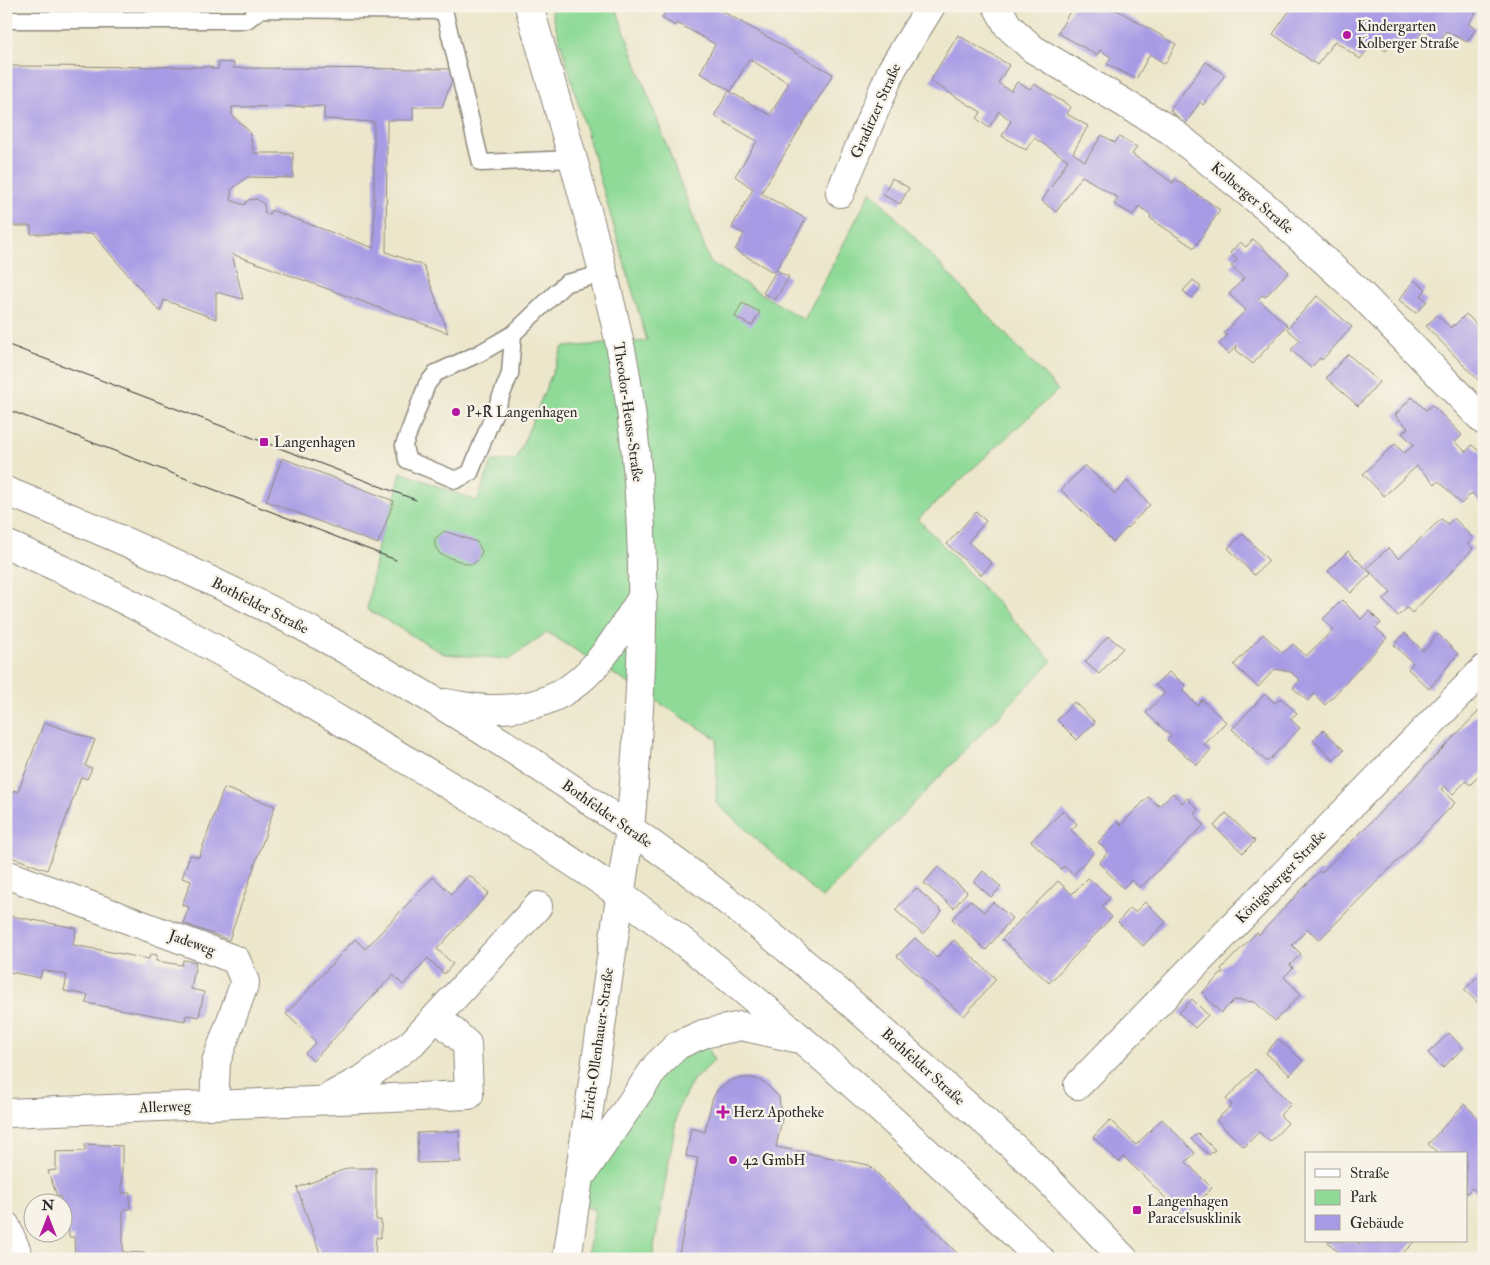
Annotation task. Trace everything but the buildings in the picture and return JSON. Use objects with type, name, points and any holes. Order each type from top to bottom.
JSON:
[{"type":"street","name":"Theodor-Heuss-Straße","points":[[529,6],[604,274],[626,374],[634,439],[640,508],[643,596],[639,725],[630,829]]},
{"type":"street","name":"Graditzer Straße","points":[[840,193],[892,69],[931,6]]},
{"type":"street","name":"Kolberger Straße","points":[[997,6],[1008,26],[1033,49],[1170,130],[1267,208],[1360,293],[1484,421]]},
{"type":"street","name":"Bothfelder Straße","points":[[6,490],[114,535],[223,586],[330,641],[434,701],[541,768],[630,829],[743,913],[840,993],[1033,1166],[1124,1259]]},
{"type":"street","points":[[6,544],[138,605],[238,660],[510,822],[620,895],[706,959],[806,1040],[997,1216],[1040,1259]]},
{"type":"street","points":[[434,701],[489,709],[511,708],[538,704],[560,694],[582,680],[602,659],[643,596]]},
{"type":"street","name":"Königsberger Straße","points":[[1078,1085],[1484,669]]},
{"type":"street","name":"Erich-Ollenhauer-Straße","points":[[567,1259],[630,829]]},
{"type":"street","name":"Jadeweg","points":[[6,874],[236,960],[245,982],[216,1062],[214,1105]]},
{"type":"street","name":"Allerweg","points":[[323,1100],[366,1077],[412,1043],[538,906]]},
{"type":"street","name":"Allerweg","points":[[6,1113],[469,1095],[467,1044],[437,1017]]},
{"type":"street","points":[[579,1179],[656,1064],[678,1045],[703,1034],[741,1026],[806,1040]]},
{"type":"street","points":[[6,1226],[20,1259]]},
{"type":"lane","points":[[6,20],[247,20],[261,9],[444,8],[481,163],[573,159]]},
{"type":"lane","points":[[513,334],[510,374],[470,472],[456,480],[407,460],[404,445],[427,384],[436,373],[480,353],[513,334],[566,283],[604,274]]},
{"type":"green space","points":[[550,6],[615,6],[710,262],[804,320],[871,191],[1058,390],[918,519],[1052,661],[822,898],[716,803],[717,739],[547,632],[509,659],[444,654],[367,609],[378,544],[394,501],[401,472],[477,501],[492,461],[516,460],[563,347],[647,341]]},
{"type":"green space","points":[[703,1034],[714,1061],[693,1080],[678,1109],[652,1259],[587,1259],[595,1209],[575,1205],[657,1065]]},
{"type":"tram line","points":[[6,344],[416,500]]},
{"type":"tram line","points":[[6,409],[396,560]]},
{"type":"place","name":"Kindergarten Kolberger Straße","points":[[1347,35]]},
{"type":"place","name":"P+R Langenhagen","points":[[456,412]]},
{"type":"place","name":"Langenhagen","points":[[264,442]]},
{"type":"place","name":"Herz Apotheke","points":[[723,1112]]},
{"type":"place","name":"42 GmbH","points":[[733,1160]]},
{"type":"place","name":"Langenhagen Paracelsusklinik","points":[[1137,1210]]}]
